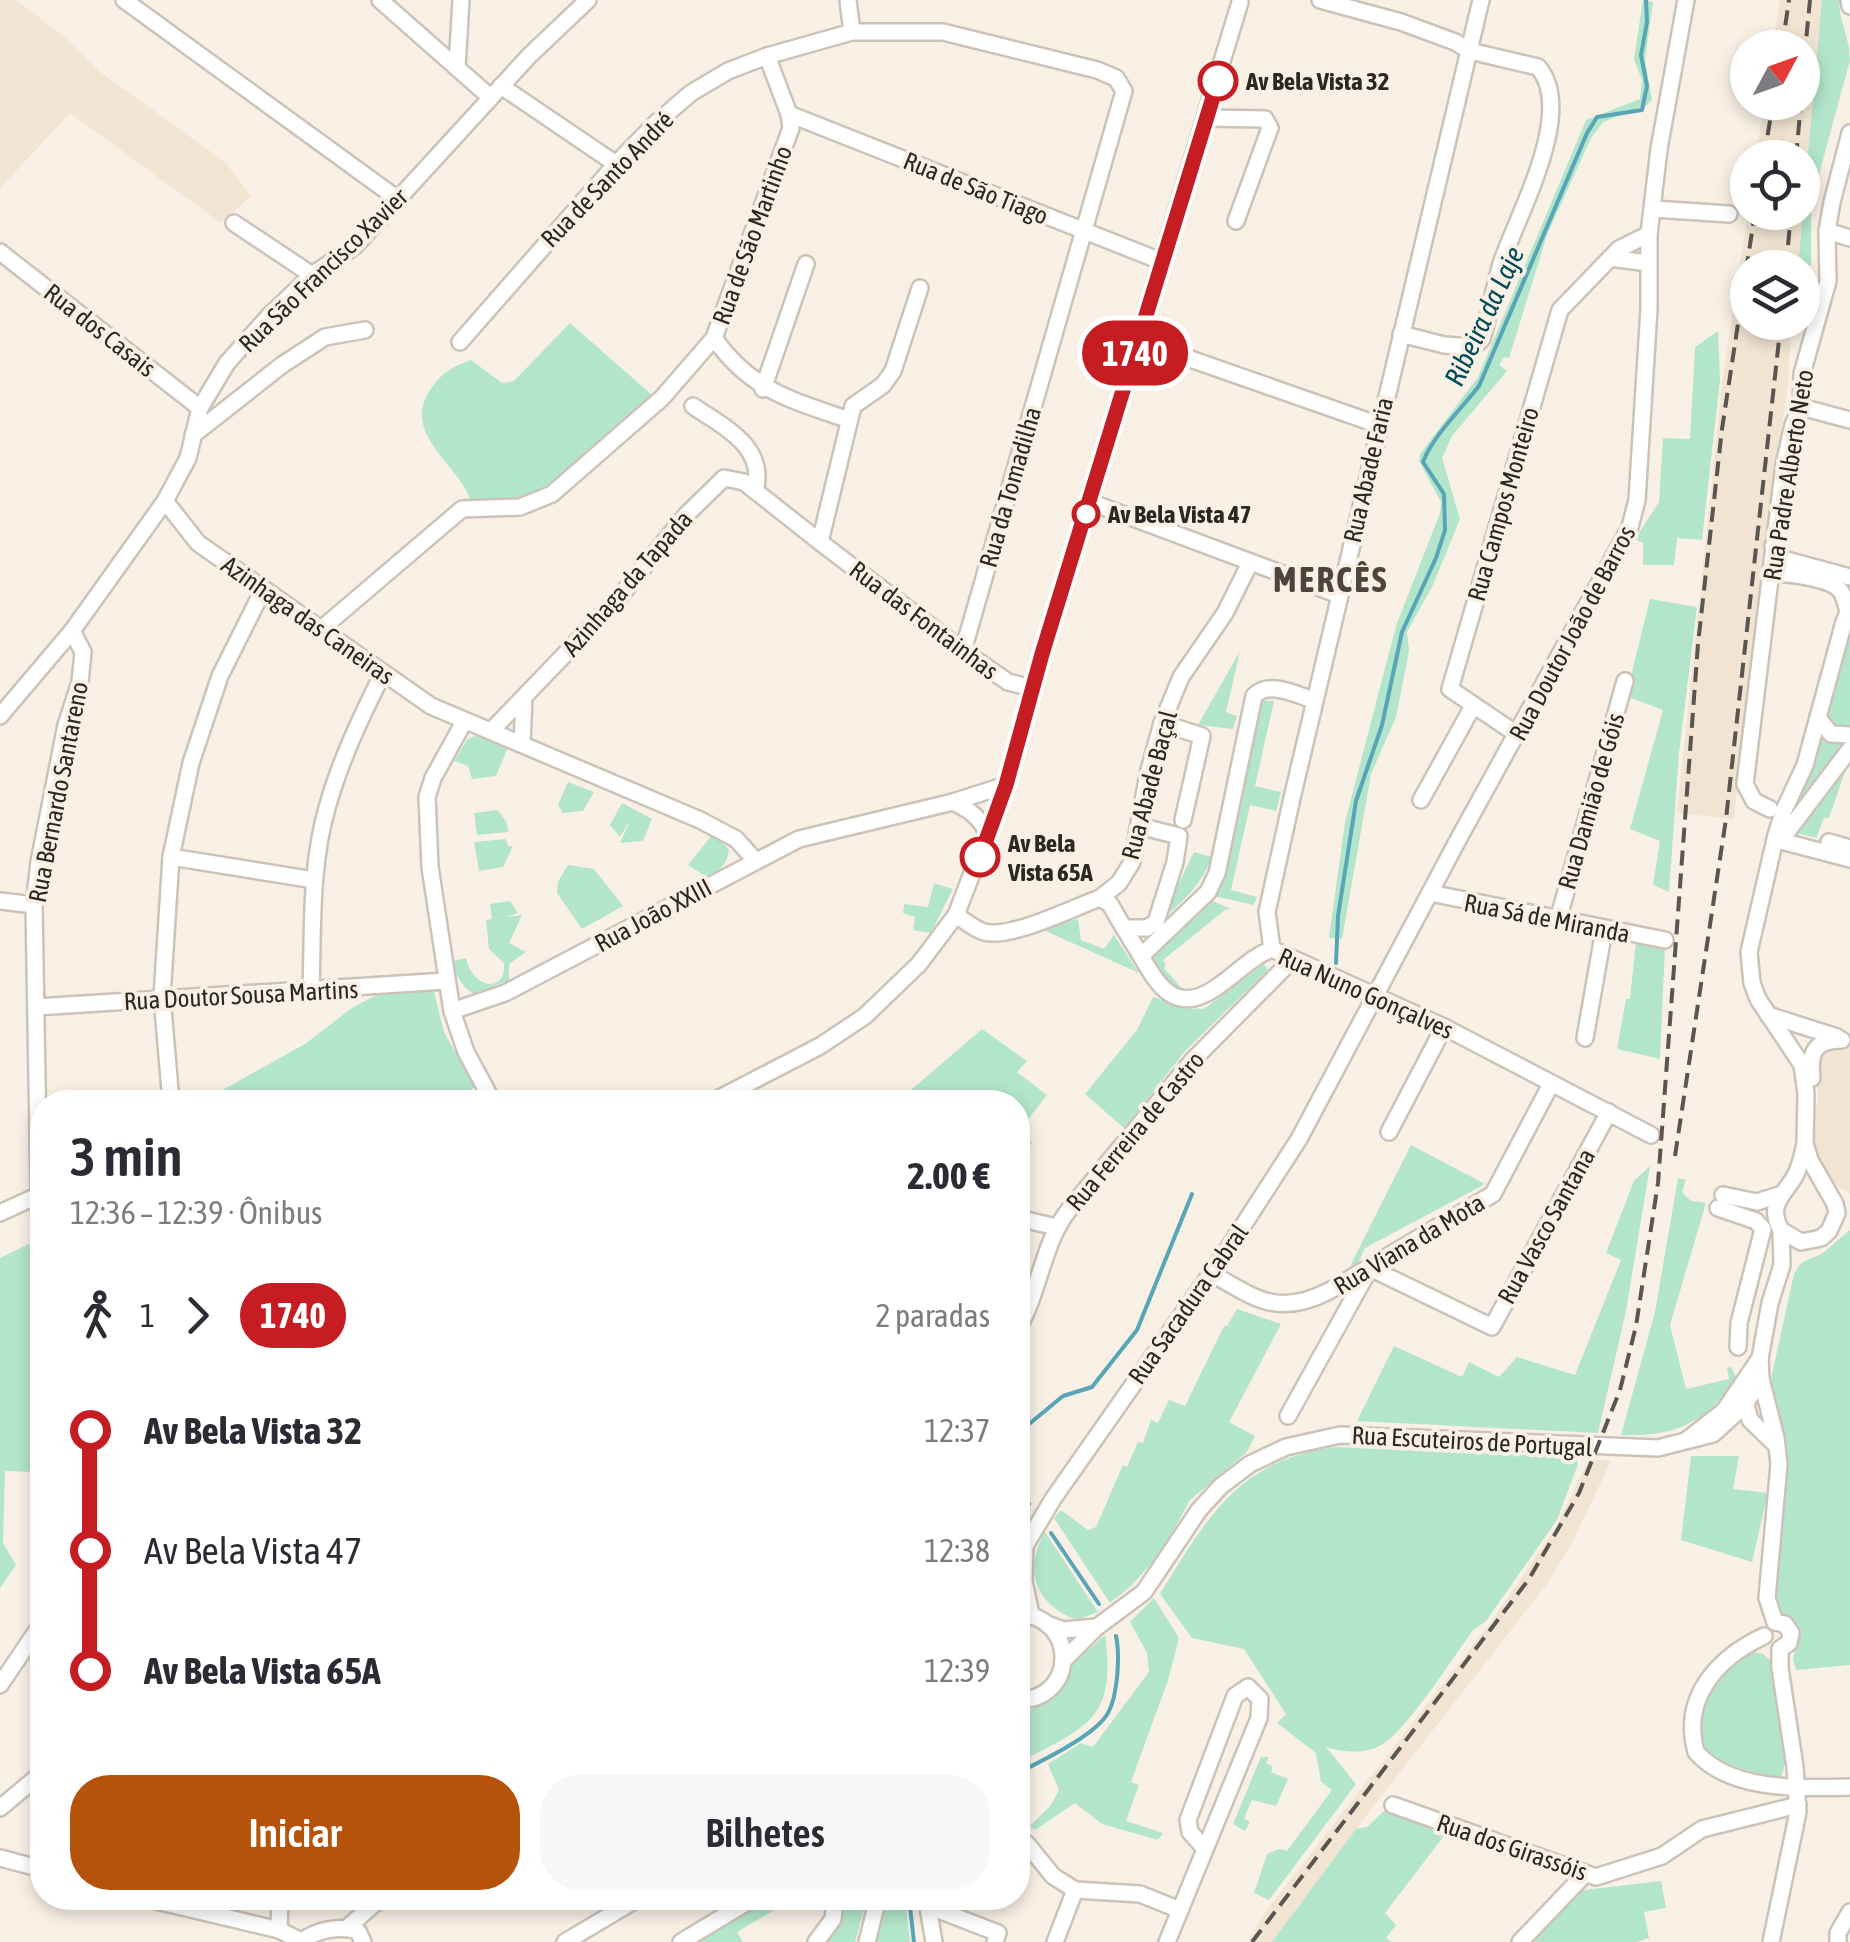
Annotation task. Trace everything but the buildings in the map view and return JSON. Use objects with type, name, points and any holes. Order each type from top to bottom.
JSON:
[{"type":"street","points":[[124,0],[399,200]]},
{"type":"street","points":[[380,0],[457,68],[616,164]]},
{"type":"street","points":[[457,68],[462,0]]},
{"type":"street","name":"Rua São Francisco Xavier","points":[[0,716],[72,631],[165,501],[188,458],[200,408],[227,363],[312,275],[355,246],[496,92],[588,0]]},
{"type":"street","points":[[848,0],[852,32]]},
{"type":"street","points":[[1320,0],[1400,22],[1470,51],[1538,67],[1544,74],[1550,110],[1546,148],[1502,262],[1482,339],[1474,347],[1444,345],[1402,334]]},
{"type":"street","name":"Rua Abade Faria","points":[[1272,948],[1268,912],[1314,700],[1481,0]]},
{"type":"street","name":"Rua Doutor João de Barros","points":[[1375,995],[1630,527],[1638,500],[1649,309],[1649,234],[1659,149],[1686,0]]},
{"type":"street","points":[[735,1090],[820,1046],[865,1016],[919,964],[956,915],[1006,785],[1238,1],[1258,1]]},
{"type":"street","name":"Rua de Santo André","points":[[460,342],[655,124],[692,93],[767,56],[852,32],[943,32],[1097,70],[1116,78],[1124,92]]},
{"type":"street","name":"Rua de São Martinho","points":[[320,630],[462,509],[520,507],[566,484],[662,398],[714,338],[791,128],[767,56]]},
{"type":"street","name":"Rua da Tomadilha","points":[[963,651],[1124,92]]},
{"type":"street","name":"Rua de São Tiago","points":[[789,114],[1163,262]]},
{"type":"street","points":[[1206,118],[1265,118],[1270,128],[1236,221]]},
{"type":"street","name":"Rua Padre Alberto Neto","points":[[1770,808],[1750,797],[1745,784],[1773,545],[1784,465],[1800,407],[1802,374],[1830,269],[1828,232],[1850,132]]},
{"type":"street","points":[[1654,208],[1729,214]]},
{"type":"street","points":[[234,222],[312,275]]},
{"type":"street","points":[[1828,232],[1850,238]]},
{"type":"street","name":"Rua Campos Monteiro","points":[[1472,706],[1450,689],[1560,310],[1619,249],[1649,234]]},
{"type":"street","name":"Rua dos Casais","points":[[0,252],[200,408]]},
{"type":"street","points":[[1610,258],[1648,263]]},
{"type":"street","points":[[764,388],[806,264]]},
{"type":"street","points":[[820,542],[853,406],[883,385],[892,372],[920,288]]},
{"type":"street","points":[[192,434],[326,337],[365,330]]},
{"type":"street","points":[[714,338],[732,362],[764,388],[849,420]]},
{"type":"street","points":[[1139,341],[1379,425]]},
{"type":"street","points":[[227,363],[248,391]]},
{"type":"street","points":[[693,406],[738,437],[754,458],[760,474],[755,491]]},
{"type":"street","points":[[1800,407],[1850,420]]},
{"type":"street","name":"Azinhaga da Tapada","points":[[492,730],[618,600],[686,515],[724,478],[734,478]]},
{"type":"street","name":"Rua das Fontainhas","points":[[734,478],[963,651],[1008,682],[1032,688]]},
{"type":"street","name":"Azinhaga das Caneiras","points":[[165,501],[198,543],[431,706],[700,820],[736,840],[755,860]]},
{"type":"street","points":[[1090,502],[1339,595]]},
{"type":"street","points":[[1773,545],[1783,559],[1850,577]]},
{"type":"street","name":"Rua Abade Baçal","points":[[1100,898],[1119,883],[1132,862],[1162,723],[1181,676],[1225,614],[1250,563]]},
{"type":"street","points":[[1771,575],[1786,572],[1836,587],[1849,611],[1805,765],[1784,810],[1749,952],[1752,984],[1802,1065],[1806,1110],[1806,1143],[1801,1161],[1784,1190],[1778,1224],[1782,1265],[1760,1358],[1760,1380],[1779,1464],[1767,1598],[1774,1622]]},
{"type":"street","points":[[170,1090],[162,997],[171,857],[191,763],[220,676],[263,590]]},
{"type":"street","name":"Rua Bernardo Santareno","points":[[37,1090],[34,904],[66,725],[80,682],[82,652],[72,631]]},
{"type":"street","points":[[310,991],[314,880],[331,796],[358,724],[383,674]]},
{"type":"street","name":"Rua Damião de Góis","points":[[1558,920],[1625,681]]},
{"type":"street","points":[[1141,956],[1208,892],[1217,873],[1254,696],[1271,688],[1314,700]]},
{"type":"street","points":[[522,744],[524,697]]},
{"type":"street","points":[[1421,800],[1472,706],[1518,735]]},
{"type":"street","points":[[1818,718],[1832,734],[1850,734]]},
{"type":"street","points":[[464,722],[433,778],[427,797],[430,867],[452,1011],[466,1052],[487,1090]]},
{"type":"street","points":[[1162,723],[1202,736],[1183,820]]},
{"type":"street","points":[[1771,862],[1781,840],[1850,749]]},
{"type":"street","name":"Rua João XXIII","points":[[452,1011],[505,992],[799,839],[953,802],[1006,785]]},
{"type":"street","points":[[953,802],[969,810],[988,834]]},
{"type":"street","points":[[1124,928],[1147,928],[1156,922],[1175,862],[1178,836],[1139,826]]},
{"type":"street","points":[[1781,840],[1850,859]]},
{"type":"street","points":[[1829,842],[1850,848]]},
{"type":"street","points":[[171,857],[314,880]]},
{"type":"street","name":"Rua Sá de Miranda","points":[[1430,893],[1664,940]]},
{"type":"street","points":[[956,915],[980,931],[994,933],[1013,930],[1100,898]]},
{"type":"street","name":"Rua Nuno Gonçalves","points":[[1100,898],[1110,904],[1161,989],[1180,998],[1193,999],[1213,990],[1272,948],[1444,1027],[1651,1135]]},
{"type":"street","points":[[0,902],[34,904]]},
{"type":"street","points":[[1585,1038],[1604,930]]},
{"type":"street","name":"Rua Ferreira de Castro","points":[[1030,1300],[1056,1227],[1105,1162],[1193,1060],[1292,960]]},
{"type":"street","name":"Rua Doutor Sousa Martins","points":[[36,1007],[446,981]]},
{"type":"street","name":"Rua Sacadura Cabral","points":[[1030,1530],[1300,1138],[1375,995]]},
{"type":"street","points":[[1768,1015],[1846,1041]]},
{"type":"street","points":[[1389,1132],[1444,1027]]},
{"type":"street","points":[[1806,1110],[1812,1095],[1812,1053],[1819,1043],[1846,1041]]},
{"type":"street","name":"Rua Viana da Mota","points":[[1211,1272],[1258,1301],[1302,1305],[1316,1298],[1493,1194],[1551,1084]]},
{"type":"street","name":"Rua Vasco Santana","points":[[1370,1268],[1492,1328],[1609,1112]]},
{"type":"street","points":[[1806,1143],[1836,1213],[1829,1231]]},
{"type":"street","points":[[1738,1347],[1739,1323],[1763,1229],[1720,1202],[1757,1202],[1804,1180],[1850,1202]]},
{"type":"street","name":"Rua Bernardo Santareno","points":[[0,1214],[30,1199]]},
{"type":"street","points":[[1757,1202],[1792,1239],[1812,1242]]},
{"type":"street","points":[[1782,1265],[1850,1219]]},
{"type":"street","points":[[1030,1221],[1056,1227]]},
{"type":"street","points":[[1288,1416],[1370,1268]]},
{"type":"street","points":[[1316,1298],[1333,1308],[1340,1322]]},
{"type":"street","points":[[1760,1358],[1744,1396],[1744,1406],[1756,1426],[1778,1447]]},
{"type":"street","points":[[1685,1442],[1731,1403],[1760,1358]]},
{"type":"street","name":"Rua Escuteiros de Portugal","points":[[1030,1698],[1047,1691],[1061,1673],[1064,1661],[1097,1627],[1130,1605],[1155,1578],[1198,1510],[1221,1486],[1261,1458],[1300,1442],[1340,1435],[1658,1448],[1701,1440],[1724,1427],[1744,1406],[1760,1380]]},
{"type":"street","points":[[1724,1427],[1756,1426]]},
{"type":"street","points":[[1030,1618],[1063,1630],[1097,1627]]},
{"type":"street","points":[[1774,1622],[1785,1624],[1791,1633],[1789,1643],[1780,1650],[1769,1646],[1764,1636],[1766,1627],[1774,1622]]},
{"type":"street","points":[[1050,1626],[1058,1636],[1064,1661]]},
{"type":"street","points":[[1764,1636],[1729,1658],[1703,1686],[1692,1712],[1696,1752],[1716,1768],[1798,1797],[1850,1787]]},
{"type":"street","points":[[0,1685],[30,1641]]},
{"type":"street","points":[[1772,1942],[1797,1825],[1798,1797],[1780,1650]]},
{"type":"street","points":[[1167,1942],[1258,1718],[1260,1699],[1248,1686],[1235,1696],[1188,1820],[1190,1832],[1205,1848]]},
{"type":"street","points":[[0,1808],[30,1783]]},
{"type":"street","name":"Rua dos Girassóis","points":[[1393,1805],[1596,1876],[1662,1856],[1702,1829],[1798,1797]]},
{"type":"street","points":[[1030,1848],[1054,1876],[1074,1890],[1140,1894],[1180,1910]]},
{"type":"street","points":[[0,1858],[30,1866]]},
{"type":"street","points":[[1520,1942],[1584,1874]]},
{"type":"street","points":[[1054,1942],[1074,1890]]},
{"type":"street","points":[[209,1910],[279,1930],[301,1942],[310,1935],[348,1928],[358,1930],[363,1942]]},
{"type":"street","points":[[279,1930],[280,1910]]},
{"type":"street","points":[[348,1928],[368,1910]]},
{"type":"street","points":[[565,1942],[619,1910]]},
{"type":"street","points":[[681,1942],[734,1910]]},
{"type":"street","points":[[816,1942],[832,1920],[833,1910]]},
{"type":"street","points":[[866,1942],[875,1910]]},
{"type":"street","points":[[928,1910],[934,1942]]},
{"type":"street","points":[[945,1910],[998,1933],[996,1942]]},
{"type":"street","points":[[1838,1942],[1841,1926],[1850,1912]]},
{"type":"shaded area","points":[[0,0],[16,0],[62,35],[100,72],[225,162],[251,196],[221,223],[70,113],[0,188]]},
{"type":"shaded area","points":[[1780,0],[1824,0],[1820,41],[1820,30],[1775,30]]},
{"type":"shaded area","points":[[1761,120],[1812,120],[1810,140],[1759,140]]},
{"type":"shaded area","points":[[1745,230],[1802,230],[1800,250],[1742,250]]},
{"type":"shaded area","points":[[1730,330],[1730,340],[1791,340],[1734,819],[1677,813]]},
{"type":"shaded area","points":[[1835,1042],[1850,1046],[1850,1194],[1835,1184],[1815,1157],[1811,1131],[1818,1100],[1817,1059],[1821,1048]]},
{"type":"shaded area","points":[[1589,1459],[1611,1461],[1572,1543],[1547,1584],[1272,1942],[1248,1942],[1266,1911],[1488,1626],[1555,1529]]},
{"type":"green space","points":[[1643,0],[1653,2],[1645,60],[1652,100],[1603,122],[1591,138],[1547,235],[1509,358],[1504,357],[1499,365],[1507,371],[1452,436],[1442,458],[1460,519],[1433,585],[1407,632],[1409,651],[1396,717],[1371,774],[1342,939],[1329,938],[1345,822],[1396,626],[1440,513],[1441,502],[1419,461],[1420,454],[1478,377],[1586,120],[1640,99],[1642,80],[1634,59]]},
{"type":"green space","points":[[1822,0],[1839,0],[1850,60],[1820,171],[1820,140],[1809,140],[1811,120],[1820,120]]},
{"type":"green space","points":[[1801,230],[1811,230],[1811,250],[1800,250]]},
{"type":"green space","points":[[570,323],[652,395],[576,469],[542,491],[512,500],[471,501],[428,436],[423,408],[429,392],[447,372],[471,360],[502,383],[514,381]]},
{"type":"green space","points":[[1718,331],[1720,380],[1702,540],[1677,538],[1674,565],[1643,565],[1643,543],[1635,539],[1659,502],[1663,438],[1690,439],[1695,347]]},
{"type":"green space","points":[[1650,599],[1697,607],[1679,753],[1669,892],[1653,885],[1660,841],[1630,829],[1663,710],[1626,696]]},
{"type":"green space","points":[[1850,617],[1850,729],[1836,730],[1825,718]]},
{"type":"green space","points":[[1240,651],[1226,712],[1237,716],[1233,729],[1198,725]]},
{"type":"green space","points":[[1262,701],[1274,701],[1255,786],[1281,792],[1276,811],[1250,805],[1231,890],[1257,897],[1254,905],[1214,896],[1220,887]]},
{"type":"green space","points":[[1819,734],[1831,742],[1850,743],[1793,815],[1789,814]]},
{"type":"green space","points":[[475,736],[509,745],[496,776],[472,779],[468,766],[454,761],[467,740]]},
{"type":"green space","points":[[1850,757],[1829,818],[1824,818],[1816,838],[1797,833],[1802,826],[1798,822]]},
{"type":"green space","points":[[568,782],[594,792],[583,811],[563,813],[558,805]]},
{"type":"green space","points":[[622,803],[652,819],[643,841],[620,843],[631,819],[620,837],[610,825]]},
{"type":"green space","points":[[498,810],[508,832],[477,835],[474,813]]},
{"type":"green space","points":[[712,835],[729,850],[722,867],[705,876],[688,865]]},
{"type":"green space","points":[[506,839],[508,846],[513,846],[503,867],[479,871],[474,842]]},
{"type":"green space","points":[[1194,852],[1212,857],[1208,867],[1191,892],[1161,920]]},
{"type":"green space","points":[[568,865],[594,869],[623,906],[582,929],[557,893],[558,882]]},
{"type":"green space","points":[[934,883],[953,889],[931,933],[913,930],[915,917],[903,913],[904,904],[928,907]]},
{"type":"green space","points":[[1211,900],[1231,909],[1163,960],[1164,968],[1184,991],[1168,983],[1151,959]]},
{"type":"green space","points":[[510,901],[518,913],[506,917],[522,915],[509,943],[526,952],[509,964],[509,980],[473,994],[459,980],[454,961],[466,958],[475,976],[488,984],[500,980],[504,963],[489,949],[486,920],[492,919],[490,904]]},
{"type":"green space","points":[[1078,919],[1081,940],[1104,949],[1114,935],[1139,973],[1039,928]]},
{"type":"green space","points":[[1636,941],[1665,947],[1660,1059],[1617,1049],[1626,999],[1630,999]]},
{"type":"green space","points":[[1264,964],[1268,970],[1186,1050],[1124,1128],[1085,1094],[1137,1030],[1153,997],[1185,1008],[1204,1009]]},
{"type":"green space","points":[[382,992],[434,992],[444,1032],[475,1087],[223,1090],[305,1044],[352,1008]]},
{"type":"green space","points":[[982,1029],[1027,1061],[1017,1072],[1047,1095],[1030,1117],[1030,1090],[911,1090]]},
{"type":"green space","points":[[1411,1145],[1485,1184],[1365,1248],[1355,1270],[1351,1264]]},
{"type":"green space","points":[[1650,1166],[1626,1311],[1598,1433],[1357,1421],[1394,1346],[1462,1377],[1469,1362],[1499,1377],[1517,1357],[1575,1375],[1621,1260],[1606,1253],[1634,1181]]},
{"type":"green space","points":[[1678,1178],[1686,1180],[1682,1192],[1691,1201],[1706,1203],[1670,1325],[1686,1389],[1729,1379],[1727,1368],[1731,1367],[1737,1379],[1713,1407],[1688,1424],[1658,1433],[1621,1435],[1655,1312]]},
{"type":"green space","points":[[1850,1230],[1850,1665],[1796,1670],[1793,1659],[1799,1638],[1776,1604],[1774,1594],[1780,1506],[1769,1388],[1794,1274],[1801,1263],[1823,1253]]},
{"type":"green space","points":[[30,1243],[30,1472],[5,1471],[3,1543],[16,1565],[0,1588],[0,1258]]},
{"type":"green space","points":[[1237,1309],[1281,1324],[1229,1422],[1255,1436],[1246,1453],[1190,1500],[1161,1553],[1110,1603],[1054,1518],[1061,1510],[1088,1530],[1096,1527],[1123,1465],[1127,1467],[1138,1442],[1143,1443],[1151,1420],[1158,1423],[1169,1400],[1185,1406],[1224,1326]]},
{"type":"green space","points":[[1337,1447],[1545,1456],[1576,1459],[1578,1464],[1557,1520],[1486,1621],[1473,1630],[1408,1720],[1386,1742],[1372,1749],[1326,1747],[1356,1784],[1269,1900],[1254,1893],[1267,1854],[1279,1849],[1287,1851],[1332,1790],[1321,1782],[1316,1753],[1277,1723],[1286,1714],[1244,1649],[1192,1638],[1160,1594],[1211,1517],[1250,1478],[1303,1453]]},
{"type":"green space","points":[[1691,1456],[1739,1456],[1733,1489],[1768,1493],[1752,1562],[1681,1540]]},
{"type":"green space","points":[[1045,1532],[1098,1612],[1077,1620],[1043,1596],[1034,1573],[1038,1546]]},
{"type":"green space","points":[[1154,1598],[1179,1638],[1131,1782],[1139,1785],[1126,1821],[1163,1833],[1158,1840],[1102,1824],[1075,1803],[1035,1830],[1030,1826],[1051,1805],[1059,1790],[1048,1764],[1081,1743],[1093,1747],[1149,1672],[1147,1653],[1130,1622]]},
{"type":"green space","points":[[1105,1635],[1106,1686],[1101,1704],[1079,1729],[1030,1757],[1030,1709],[1053,1699],[1066,1683],[1073,1664]]},
{"type":"green space","points":[[1750,1651],[1771,1661],[1786,1760],[1782,1775],[1775,1780],[1711,1758],[1702,1741],[1700,1715],[1707,1693],[1721,1675]]},
{"type":"green space","points":[[1261,1757],[1269,1757],[1266,1763],[1273,1767],[1271,1772],[1288,1779],[1276,1806],[1252,1800],[1244,1818],[1250,1822],[1245,1831],[1233,1824]]},
{"type":"green space","points":[[1389,1806],[1447,1832],[1385,1913],[1396,1925],[1386,1938],[1392,1942],[1272,1942],[1356,1829],[1367,1827]]},
{"type":"green space","points":[[1661,1881],[1666,1908],[1644,1912],[1649,1938],[1636,1942],[1529,1942],[1575,1891]]},
{"type":"green space","points":[[743,1910],[775,1910],[737,1932],[743,1942],[695,1942]]},
{"type":"green space","points":[[842,1910],[864,1910],[855,1942],[828,1942]]},
{"type":"green space","points":[[883,1910],[906,1910],[910,1942],[875,1942]]},
{"type":"waterway","name":"Ribeira da Laje","points":[[1336,963],[1338,916],[1356,801],[1382,725],[1402,632],[1445,530],[1444,494],[1423,462],[1440,433],[1479,386],[1587,133],[1597,117],[1642,110],[1647,86],[1641,55],[1646,0]]},
{"type":"waterway","name":"Ribeira da Laje","points":[[1030,1423],[1063,1396],[1092,1387],[1137,1330],[1192,1194]]},
{"type":"waterway","points":[[1051,1533],[1099,1604]]},
{"type":"waterway","name":"Ribeira da Laje","points":[[1030,1767],[1080,1739],[1108,1713],[1117,1675],[1116,1636]]},
{"type":"waterway","name":"Ribeira da Laje","points":[[910,1910],[914,1942]]},
{"type":"railway","points":[[1785,30],[1789,0]]},
{"type":"railway","points":[[1807,30],[1810,0]]},
{"type":"railway","points":[[1767,140],[1770,120]]},
{"type":"railway","points":[[1798,140],[1799,120]]},
{"type":"railway","points":[[1252,1942],[1529,1579],[1579,1493],[1620,1390],[1636,1326],[1658,1183],[1698,644],[1722,429],[1752,230]]},
{"type":"railway","points":[[1788,250],[1789,230]]},
{"type":"railway","points":[[1675,1156],[1726,819],[1779,340]]},
{"type":"bus line","name":"1740","points":[[980,857],[1006,785],[1042,654],[1218,81]]},
{"type":"place","name":"Av Bela Vista 32","points":[[1218,81]]},
{"type":"place","name":"Av Bela Vista 47","points":[[1086,514]]},
{"type":"place","name":"Av Bela Vista 65A","points":[[980,857]]},
{"type":"district","name":"MERCÊS","points":[[1331,580]]}]
